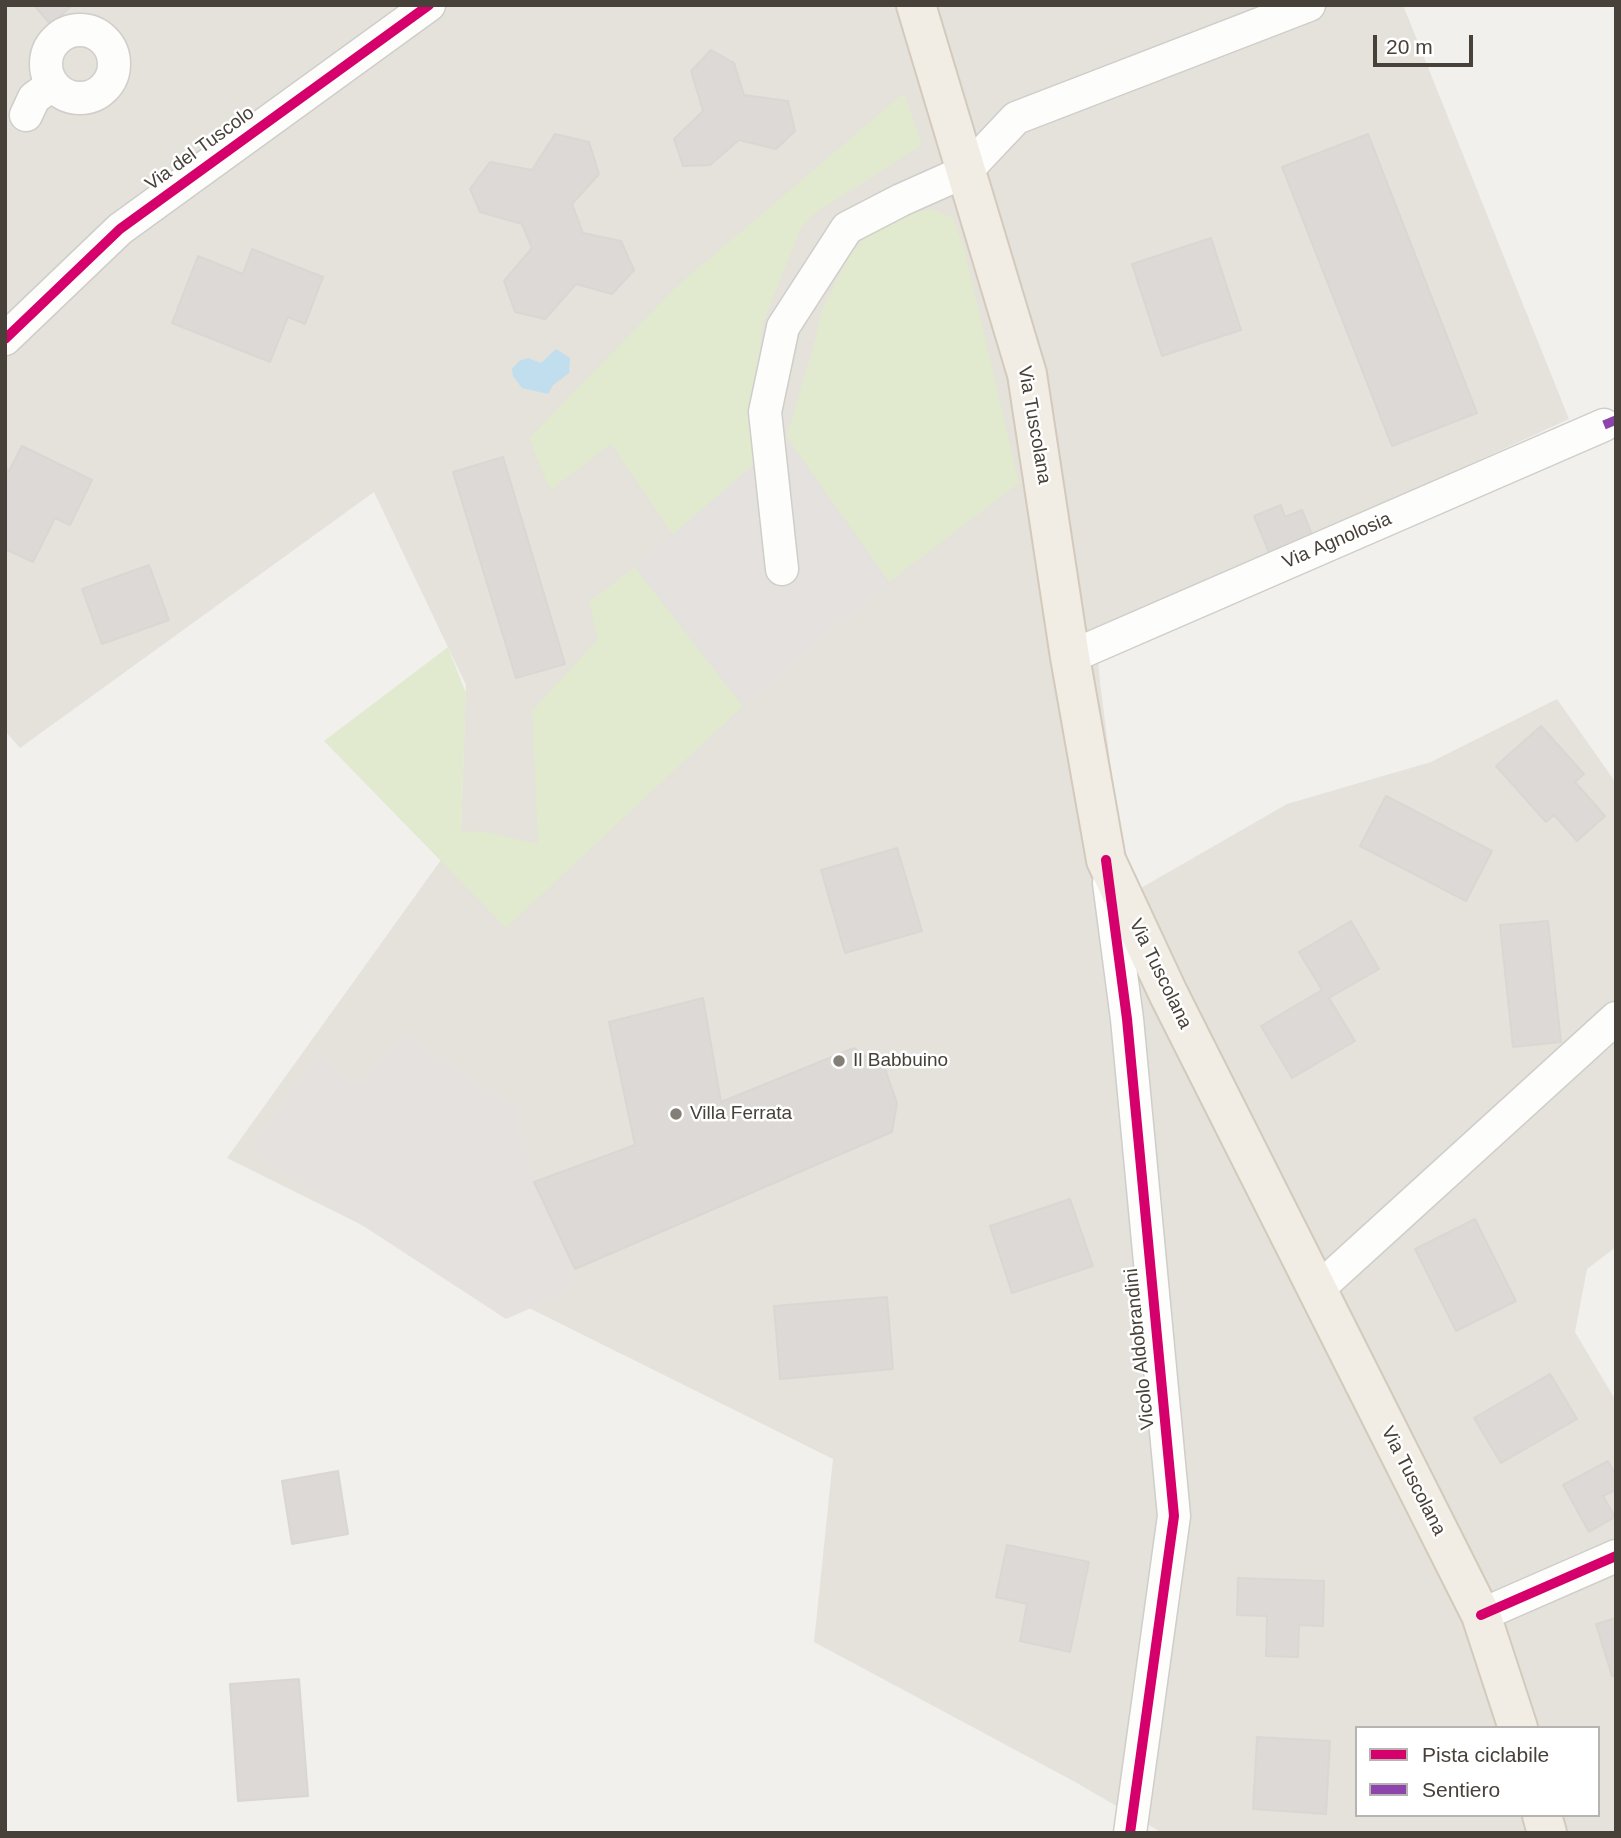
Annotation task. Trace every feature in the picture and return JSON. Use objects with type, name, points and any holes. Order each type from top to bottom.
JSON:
[{"type":"main road","name":"Via Tuscolana","points":[[916,5],[1027,374],[1070,657],[1106,860],[1168,993],[1481,1615],[1517,1726]]},
{"type":"street","name":"Via del Tuscolo","points":[[5,339],[120,229],[429,5]]},
{"type":"street","points":[[782,569],[765,412],[783,327],[848,228],[901,200],[966,171],[1016,118],[1308,5]]},
{"type":"street","points":[[26,114],[34,98],[55,88]]},
{"type":"street","name":"Via Agnolosia","points":[[1070,657],[1604,425]]},
{"type":"street","name":"Vicolo Aldobrandini","points":[[1106,860],[1127,1019],[1174,1516],[1130,1833]]},
{"type":"street","points":[[1127,1019],[1168,993]]},
{"type":"street","points":[[1317,1290],[1616,1018]]},
{"type":"street","points":[[1481,1615],[1616,1556]]},
{"type":"shaded area","points":[[5,5],[1403,5],[1569,419],[1096,636],[1100,682],[1127,896],[1287,804],[1431,762],[1557,699],[1616,783],[1616,1247],[1587,1269],[1575,1332],[1616,1401],[1616,1833],[1159,1833],[1077,1783],[814,1642],[833,1459],[227,1158],[461,832],[466,685],[374,492],[20,748],[5,731]]},
{"type":"shaded area","points":[[786,437],[889,582],[743,706],[635,567]]},
{"type":"shaded area","points":[[404,1033],[517,1109],[534,1182],[575,1269],[563,1294],[506,1319],[250,1152],[320,1050],[358,1086]]},
{"type":"green space","points":[[904,93],[922,145],[815,213],[801,228],[762,326],[754,420],[761,459],[673,535],[611,444],[550,490],[529,438],[677,286]]},
{"type":"green space","points":[[931,209],[953,218],[964,248],[1019,483],[889,582],[786,437],[813,349],[822,309],[851,253],[885,219]]},
{"type":"green space","points":[[635,567],[743,706],[506,928],[324,741],[448,647],[466,693],[461,832],[482,831],[538,844],[532,711],[598,639],[589,602]]},
{"type":"water","points":[[556,349],[570,358],[569,373],[553,385],[548,394],[522,388],[513,376],[512,369],[519,361],[528,358],[541,363]]},
{"type":"building","points":[[34,5],[72,5],[51,25]]},
{"type":"building","points":[[711,50],[734,63],[744,95],[788,101],[795,131],[776,149],[739,140],[710,165],[683,166],[674,139],[703,111],[691,71]]},
{"type":"building","points":[[555,134],[589,142],[599,174],[572,204],[583,233],[621,241],[634,270],[612,294],[576,284],[545,319],[515,312],[504,281],[532,248],[522,224],[480,212],[470,189],[490,162],[532,170]]},
{"type":"building","points":[[1368,134],[1477,413],[1392,446],[1282,167]]},
{"type":"building","points":[[1211,238],[1241,330],[1162,356],[1132,264]]},
{"type":"building","points":[[252,249],[323,277],[305,324],[288,317],[270,362],[172,323],[198,256],[243,274]]},
{"type":"building","points":[[22,446],[92,480],[70,525],[55,518],[33,562],[5,549],[5,469],[9,471]]},
{"type":"building","points":[[503,457],[565,664],[516,678],[453,472]]},
{"type":"building","points":[[1281,505],[1285,517],[1302,510],[1315,542],[1272,560],[1254,516]]},
{"type":"building","points":[[149,565],[169,620],[102,644],[82,589]]},
{"type":"building","points":[[1541,726],[1584,774],[1575,782],[1605,816],[1577,841],[1554,815],[1546,822],[1496,766]]},
{"type":"building","points":[[1386,796],[1492,851],[1466,901],[1360,846]]},
{"type":"building","points":[[897,848],[922,931],[845,953],[821,870]]},
{"type":"building","points":[[1351,921],[1379,969],[1329,998],[1355,1041],[1292,1078],[1261,1026],[1322,990],[1299,952]]},
{"type":"building","points":[[1548,921],[1561,1042],[1513,1047],[1500,925]]},
{"type":"building","points":[[703,998],[721,1102],[854,1048],[885,1069],[897,1103],[892,1132],[575,1269],[534,1182],[635,1145],[609,1022]]},
{"type":"building","points":[[1070,1199],[1093,1266],[1012,1293],[990,1226]]},
{"type":"building","points":[[1475,1219],[1516,1301],[1456,1331],[1415,1249]]},
{"type":"building","points":[[887,1297],[893,1369],[780,1379],[774,1306]]},
{"type":"building","points":[[1550,1374],[1577,1419],[1501,1463],[1474,1418]]},
{"type":"building","points":[[1608,1461],[1616,1476],[1616,1490],[1603,1496],[1615,1517],[1589,1532],[1563,1485]]},
{"type":"building","points":[[338,1471],[348,1534],[292,1544],[282,1481]]},
{"type":"building","points":[[1007,1545],[1089,1562],[1070,1652],[1020,1641],[1027,1604],[996,1597]]},
{"type":"building","points":[[1238,1578],[1324,1581],[1323,1626],[1299,1625],[1298,1657],[1266,1656],[1267,1616],[1237,1615]]},
{"type":"building","points":[[1616,1618],[1616,1675],[1612,1676],[1596,1624]]},
{"type":"building","points":[[299,1679],[308,1796],[238,1801],[230,1684]]},
{"type":"building","points":[[1257,1737],[1330,1741],[1326,1814],[1253,1809]]},
{"type":"marked path","points":[[1604,425],[1616,420]]},
{"type":"cycle path","points":[[5,339],[120,229],[429,5]]},
{"type":"cycle path","points":[[1106,860],[1127,1019],[1174,1516],[1130,1833]]},
{"type":"cycle path","points":[[1481,1615],[1616,1556]]},
{"type":"place","name":"Il Babbuino","points":[[839,1061]]},
{"type":"place","name":"Villa Ferrata","points":[[676,1114]]}]
